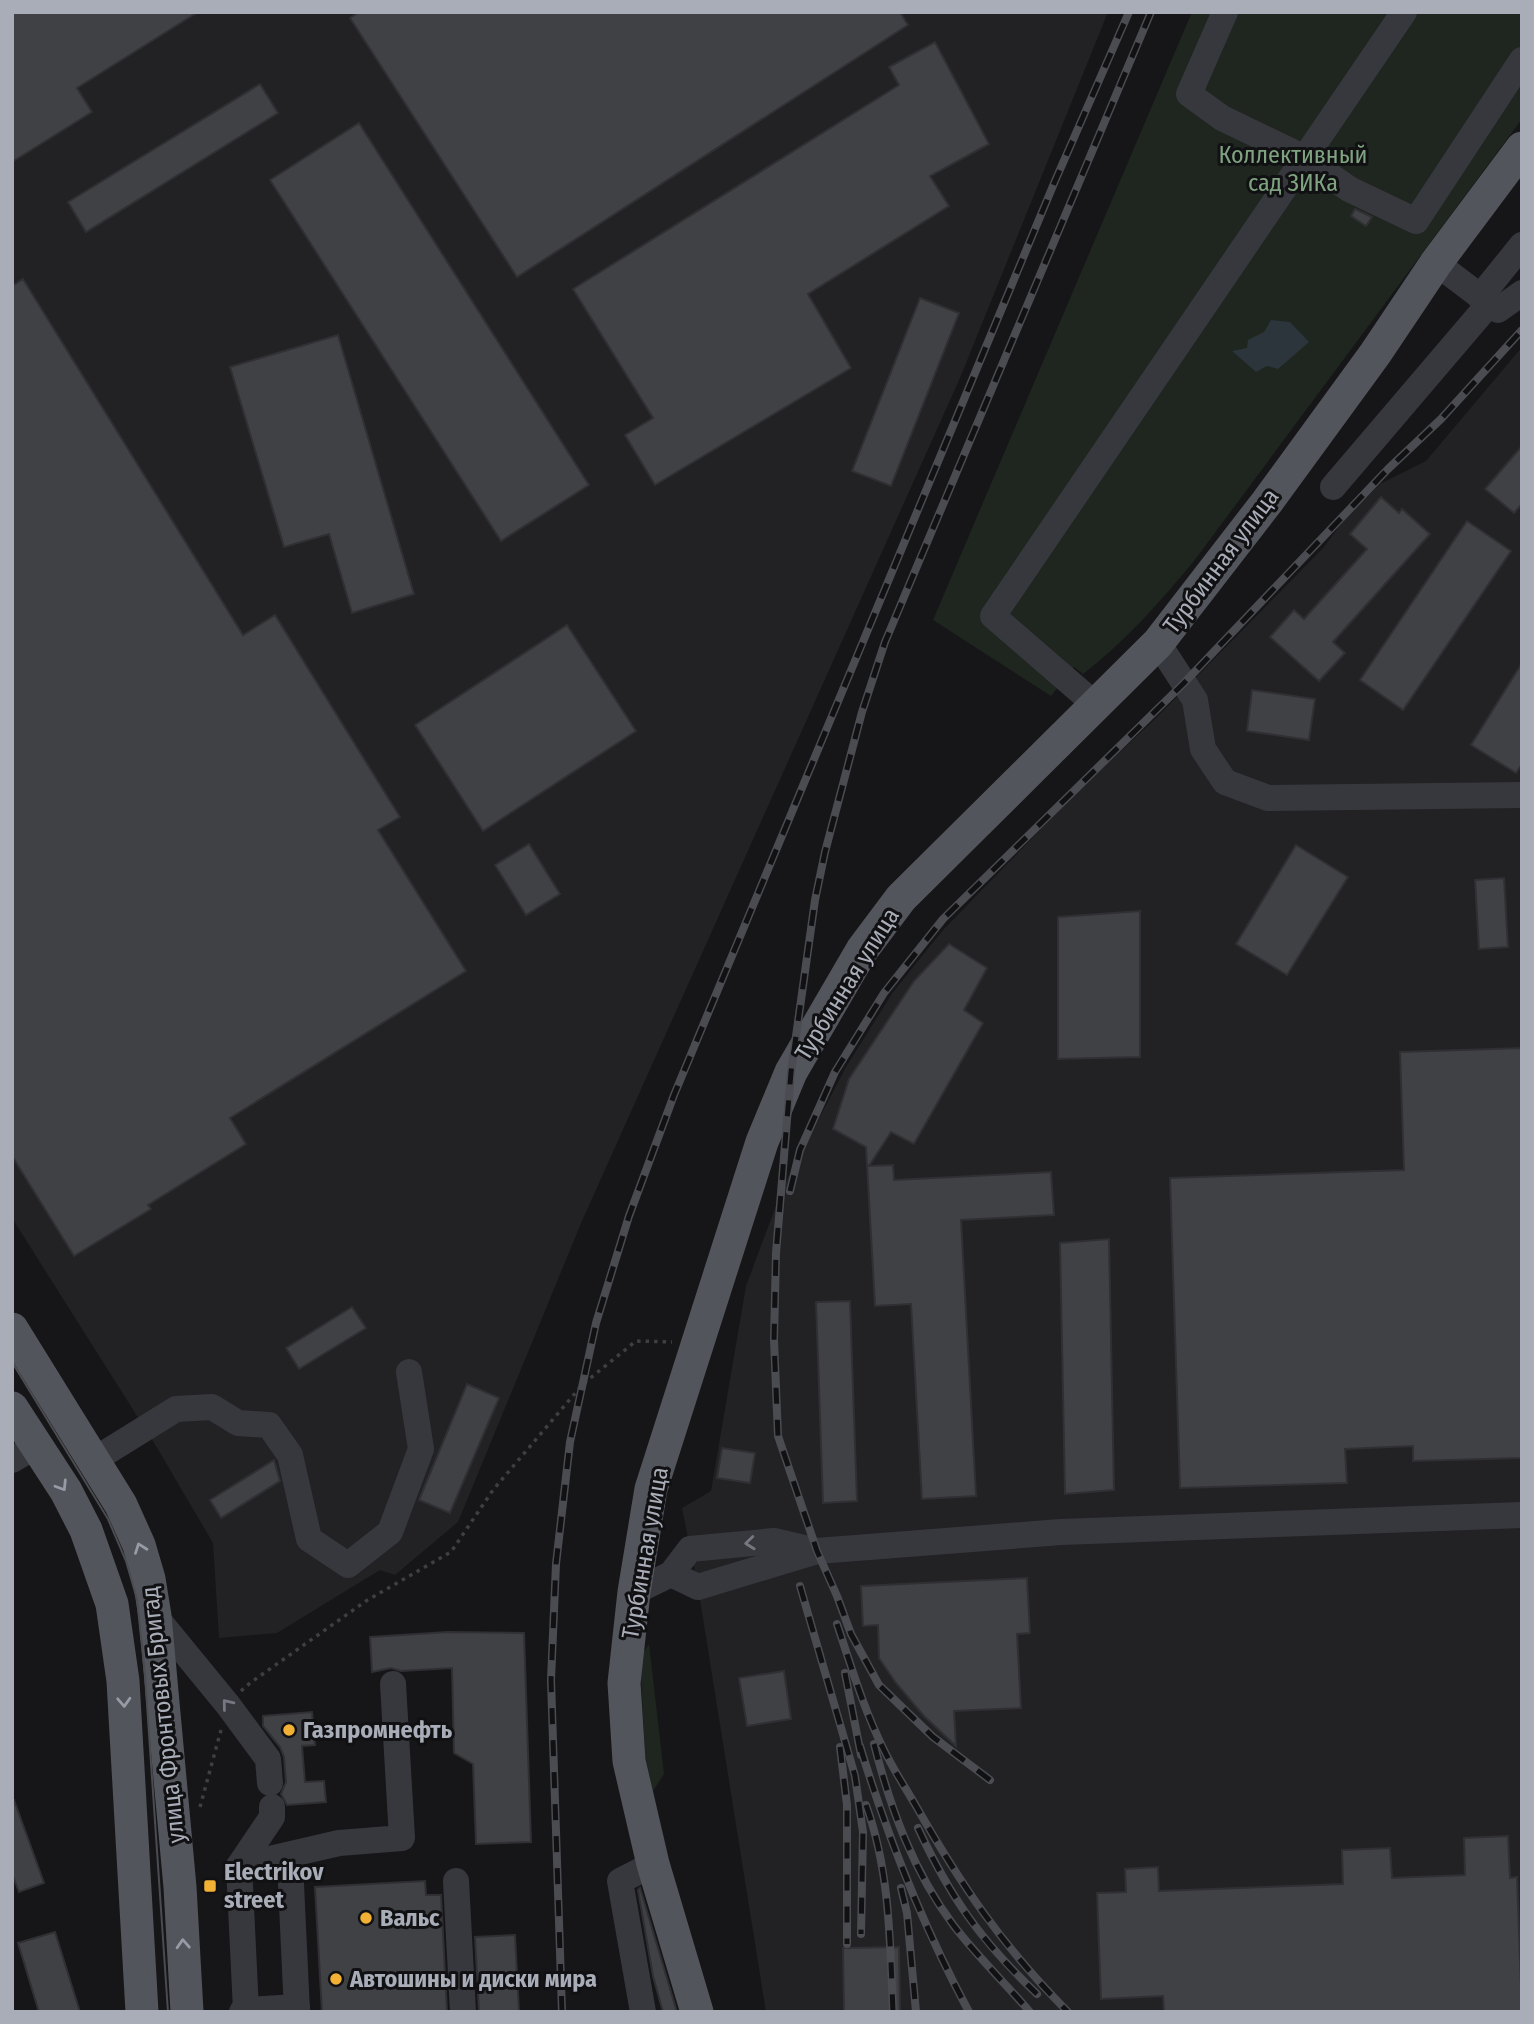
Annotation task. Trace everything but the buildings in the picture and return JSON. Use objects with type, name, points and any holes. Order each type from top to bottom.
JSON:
[{"type":"main road","name":"Турбинная улица","points":[[698,2012],[653,1864],[629,1760],[624,1683],[634,1592],[651,1489],[762,1142],[779,1098],[791,1072],[862,950],[901,898],[1158,643],[1290,471],[1375,354],[1436,263],[1522,148]]},
{"type":"main road","name":"улица Фронтовых Бригад","points":[[12,1329],[121,1504],[139,1545],[149,1579],[155,1616],[180,1887],[187,2012]]},
{"type":"main road","name":"улица Фронтовых Бригад","points":[[12,1408],[24,1453],[66,1491],[86,1530],[112,1604],[123,1681],[142,2012]]},
{"type":"lane","points":[[1225,12],[1189,94],[1222,118],[1305,158],[1349,189],[1416,221],[1522,60]]},
{"type":"lane","points":[[1097,706],[993,616],[1404,12]]},
{"type":"lane","points":[[1333,487],[1484,300],[1522,245]]},
{"type":"lane","points":[[1436,263],[1497,310],[1522,293]]},
{"type":"lane","points":[[1158,643],[1195,700],[1203,749],[1225,782],[1268,798],[1522,795]]},
{"type":"lane","points":[[94,1460],[176,1409],[212,1407],[238,1423],[269,1425],[290,1455],[309,1539],[348,1565],[390,1532],[421,1449],[409,1372]]},
{"type":"lane","points":[[671,1574],[698,1587],[817,1551],[1061,1532],[1522,1515]]},
{"type":"lane","points":[[634,1592],[671,1574],[690,1549],[774,1541],[817,1551]]},
{"type":"lane","points":[[155,1616],[228,1704],[270,1783],[272,1816],[239,1866],[244,2011],[297,2010],[291,1884]]},
{"type":"lane","points":[[239,1866],[339,1843],[402,1838],[393,1684]]},
{"type":"lane","points":[[643,2012],[620,1881],[653,1864]]},
{"type":"lane","points":[[456,1881],[463,2012]]},
{"type":"path","points":[[198,1816],[228,1704],[250,1683],[366,1601],[451,1552],[493,1490],[583,1384],[636,1341],[698,1343]]},
{"type":"shaded area","points":[[12,12],[1108,12],[960,378],[582,1221],[458,1522],[395,1575],[380,1570],[277,1633],[219,1638],[213,1543],[156,1446],[12,1218]]},
{"type":"shaded area","points":[[1271,320],[1290,322],[1309,342],[1278,369],[1267,366],[1256,372],[1232,351],[1247,348],[1248,340],[1264,332]]},
{"type":"shaded area","points":[[1522,347],[1522,2012],[766,2012],[698,1587],[682,1508],[711,1491],[746,1286],[783,1187],[846,1067],[893,992],[943,930],[1079,790],[1153,721],[1324,547],[1343,521],[1380,484],[1426,461]]},
{"type":"green space","name":"Коллективный сад ЗИКа","points":[[1192,12],[1522,12],[1522,119],[1194,561],[1128,635],[1083,674],[1074,667],[1051,696],[933,620]]},
{"type":"green space","points":[[649,1644],[664,1774],[653,1791],[645,1755],[640,1658]]},
{"type":"tram line","points":[[12,1362],[108,1519],[126,1561],[137,1599],[145,1675],[168,2012]]},
{"type":"railway","points":[[562,2012],[551,1680],[556,1564],[570,1442],[596,1323],[629,1216],[674,1095],[1055,181],[1129,12]]},
{"type":"railway","points":[[990,1780],[933,1737],[879,1685],[851,1634],[817,1551],[778,1436],[774,1340],[776,1253],[791,1072],[815,900],[825,852],[862,712],[885,642],[1151,12]]},
{"type":"railway","points":[[790,1191],[800,1150],[835,1072],[884,993],[943,919],[1183,684],[1388,469],[1441,419],[1522,330]]},
{"type":"railway","points":[[800,1586],[855,1776],[863,1832],[861,1934]]},
{"type":"railway","points":[[837,1624],[877,1735],[933,1835],[1003,1939],[1068,2012]]},
{"type":"railway","points":[[845,1673],[861,1755]]},
{"type":"railway","points":[[874,1744],[905,1839],[939,1905],[963,1937],[1030,2012]]},
{"type":"railway","points":[[860,1746],[882,1815],[908,1882],[936,1947],[969,2012]]},
{"type":"railway","points":[[840,1747],[847,1805],[847,1944]]},
{"type":"railway","points":[[866,1805],[884,1881],[893,2012]]},
{"type":"railway","points":[[918,1828],[942,1876],[968,1917],[999,1955],[1037,1994]]},
{"type":"railway","points":[[901,1888],[907,1913],[916,2012]]},
{"type":"place","name":"Газпромнефть","points":[[289,1730]]},
{"type":"place","name":"Electrikov street","points":[[210,1886]]},
{"type":"place","name":"Вальс","points":[[366,1918]]},
{"type":"place","name":"Автошины и диски мира","points":[[336,1979]]}]
